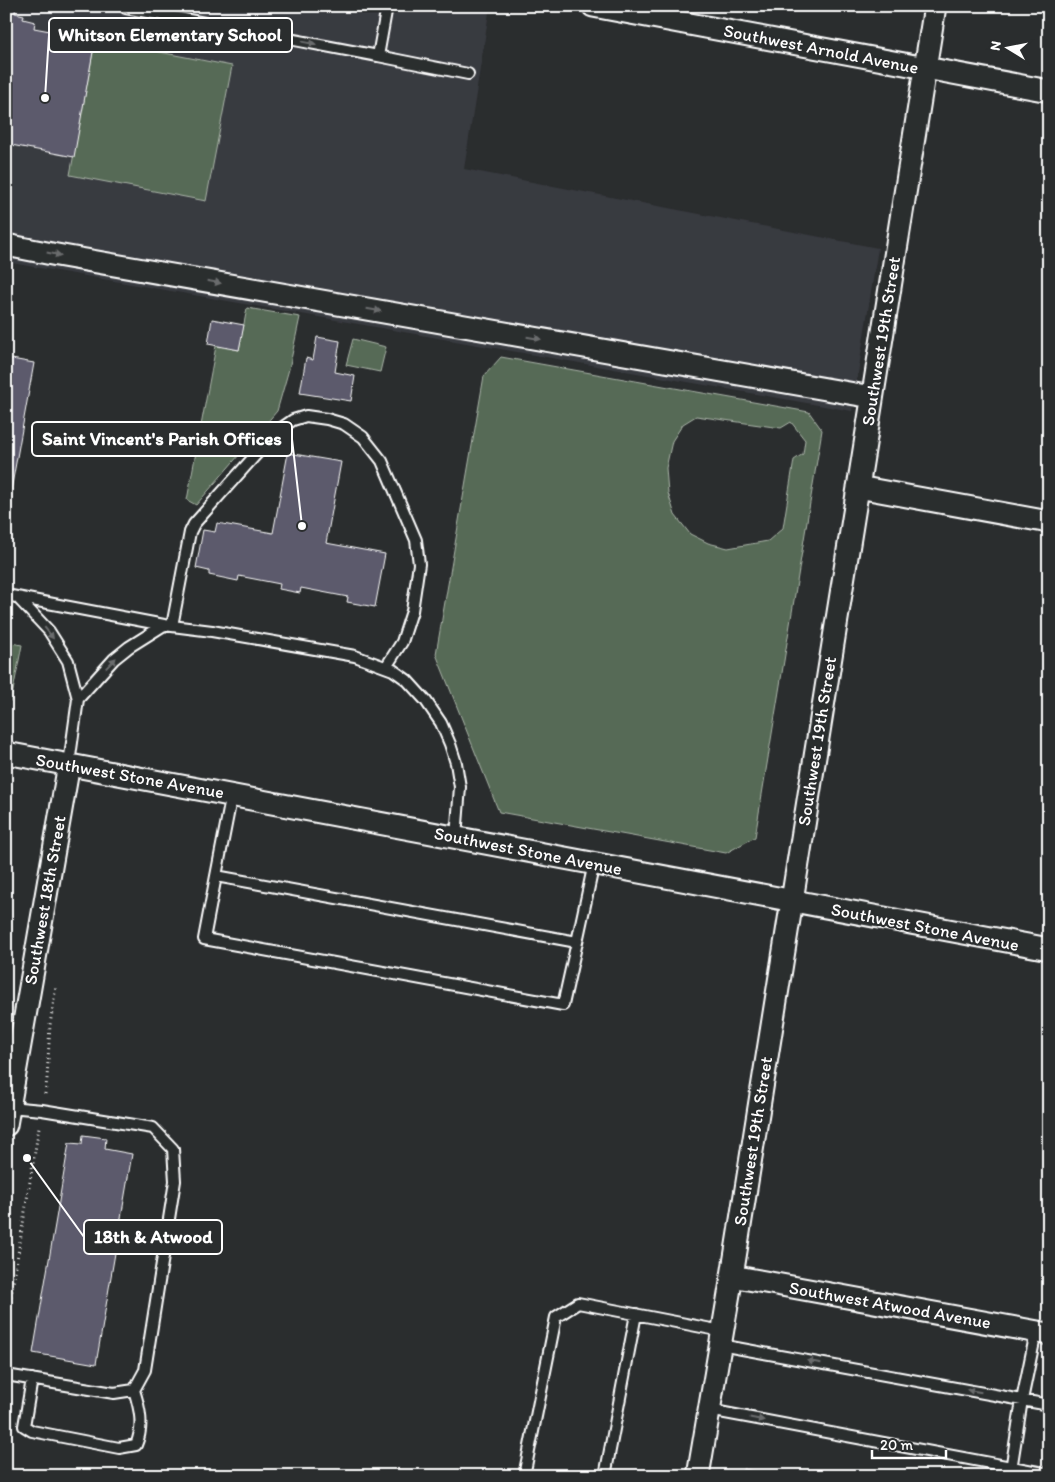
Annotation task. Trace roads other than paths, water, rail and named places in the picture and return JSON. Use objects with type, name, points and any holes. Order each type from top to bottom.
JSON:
[{"type":"street","name":"Southwest Arnold Avenue","points":[[593,6],[1049,91]]},
{"type":"street","name":"Southwest 19th Street","points":[[698,1476],[732,1276],[936,6]]},
{"type":"street","points":[[6,245],[872,397]]},
{"type":"street","points":[[858,487],[1049,522]]},
{"type":"street","name":"Southwest Stone Avenue","points":[[6,753],[456,836],[791,902],[1049,949]]},
{"type":"street","name":"Southwest 18th Street","points":[[8,1116],[69,764]]},
{"type":"street","name":"Southwest Atwood Avenue","points":[[732,1276],[1042,1333]]},
{"type":"lane","points":[[126,6],[126,8],[468,74]]},
{"type":"lane","points":[[378,56],[387,6]]},
{"type":"lane","points":[[78,699],[114,659],[130,647],[168,626],[190,532],[194,524],[277,431],[293,420],[306,416],[328,419],[344,424],[363,437],[382,461],[416,540],[419,564],[412,611],[402,642],[386,667]]},
{"type":"lane","points":[[11,596],[168,626],[212,631],[355,656],[393,670],[407,680],[426,701],[441,723],[450,744],[456,762],[460,787],[456,836]]},
{"type":"lane","points":[[11,596],[49,631],[68,661],[78,699],[69,764]]},
{"type":"lane","points":[[232,794],[204,938],[563,1005],[594,863]]},
{"type":"lane","points":[[216,876],[577,942]]},
{"type":"lane","points":[[8,1116],[42,1110],[154,1128],[173,1149],[176,1181],[146,1370],[134,1390],[141,1412],[140,1435],[136,1445],[119,1448],[32,1431],[24,1426],[32,1379]]},
{"type":"lane","points":[[524,1476],[556,1318],[578,1303],[636,1314],[721,1338],[1049,1405]]},
{"type":"lane","points":[[605,1476],[636,1314]]},
{"type":"lane","points":[[1011,1471],[1022,1400],[1042,1333]]},
{"type":"lane","points":[[6,1374],[114,1393],[134,1390]]},
{"type":"lane","points":[[709,1410],[1011,1471],[1049,1474]]},
{"type":"place","name":"Whitson Elementary School","points":[[45,98]]},
{"type":"place","name":"Saint Vincent's Parish Offices","points":[[302,526]]},
{"type":"place","name":"18th & Atwood","points":[[27,1158]]}]
